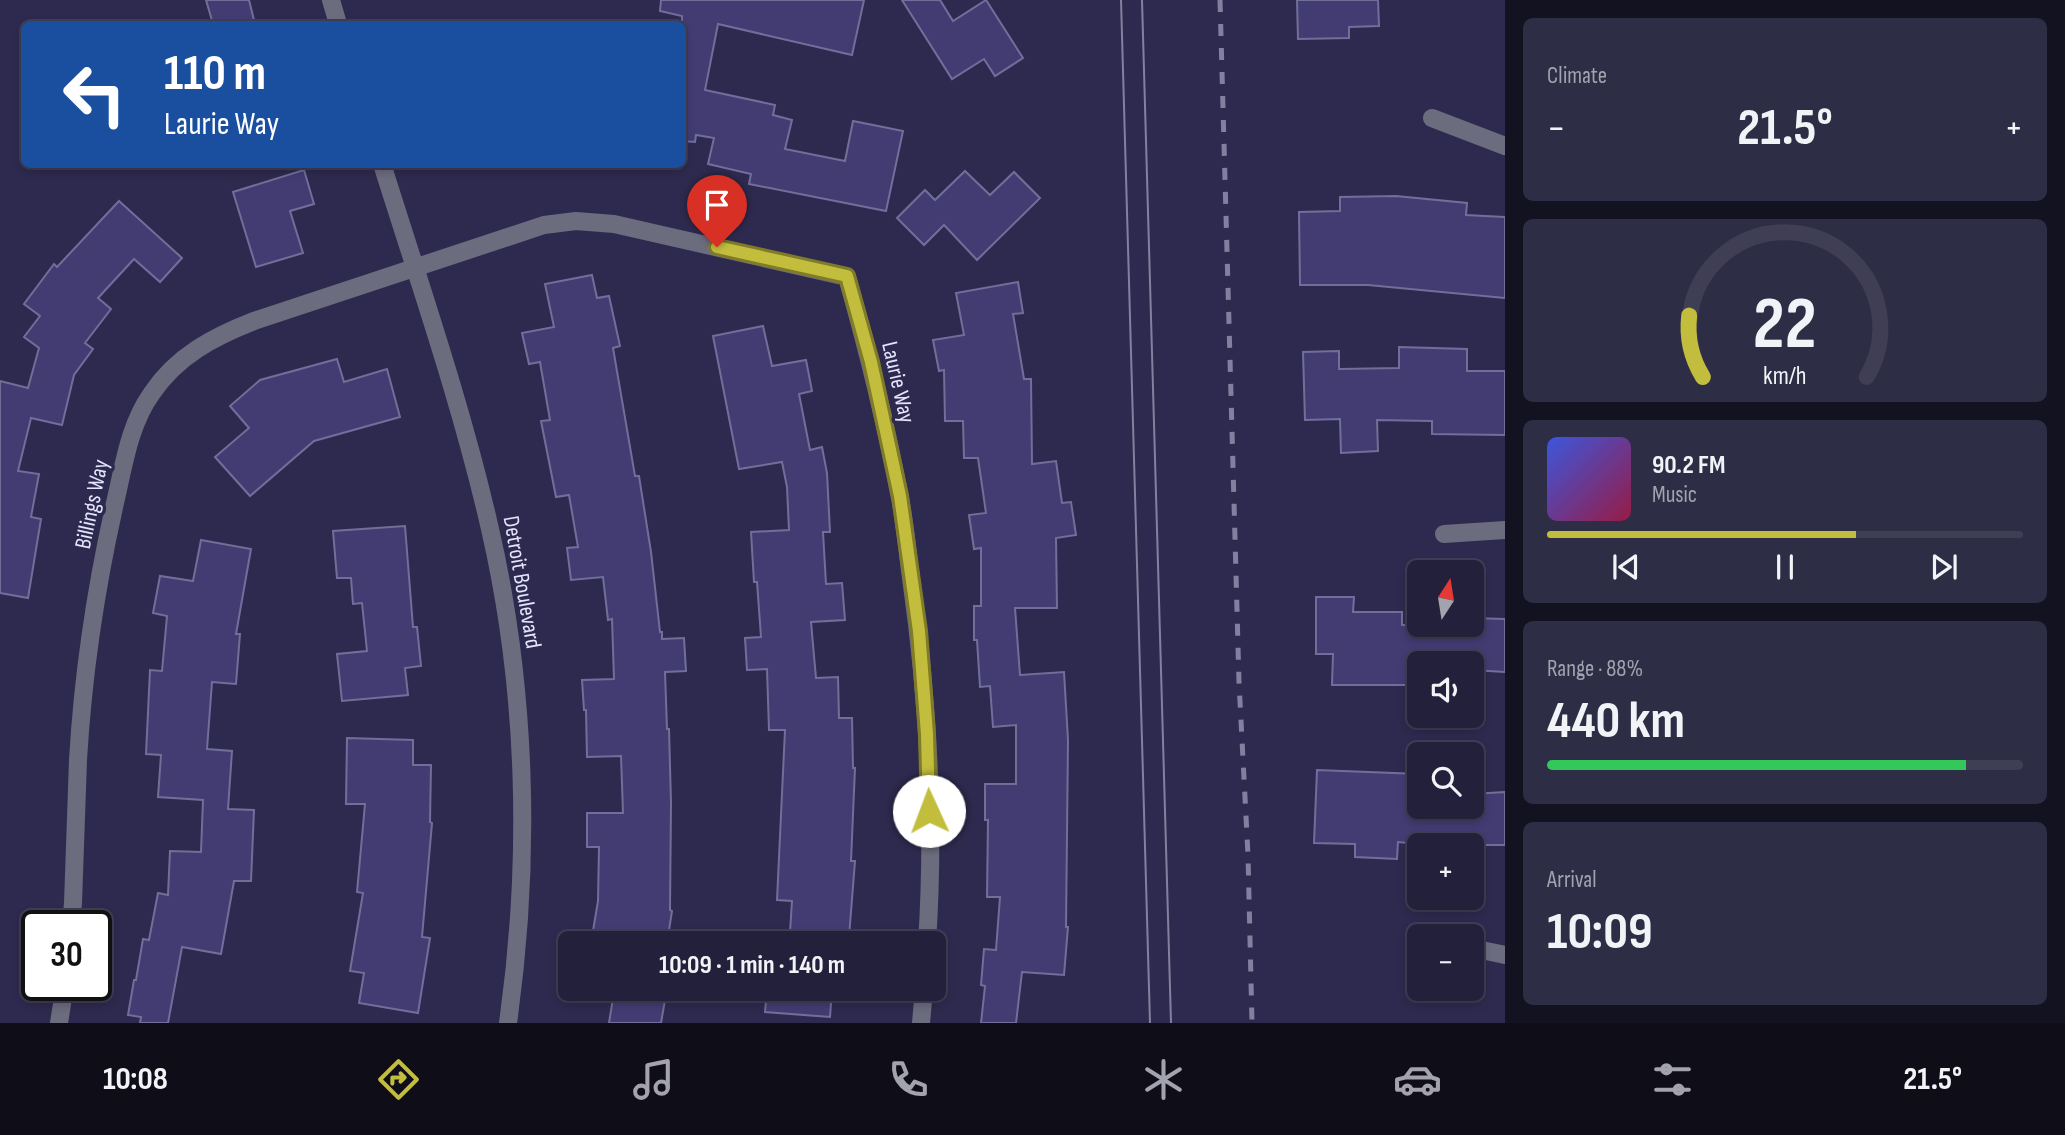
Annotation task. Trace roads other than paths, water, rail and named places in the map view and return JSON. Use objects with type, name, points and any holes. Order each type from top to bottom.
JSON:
[{"type":"street","points":[[331,0],[337,21]]},
{"type":"street","points":[[1432,118],[1505,146]]},
{"type":"street","name":"Detroit Boulevard","points":[[383,168],[467,437],[490,530],[508,625],[522,792],[520,912],[508,1023]]},
{"type":"street","name":"Laurie Way","points":[[414,268],[544,225],[576,221],[614,224],[847,276],[871,362],[900,496],[919,631],[927,734],[930,836],[927,931]]},
{"type":"street","name":"Billings Way","points":[[73,910],[78,759],[96,605],[132,431],[151,394],[172,368],[198,347],[223,333],[414,268]]},
{"type":"street","points":[[1444,534],[1505,530]]},
{"type":"street","points":[[1484,951],[1505,956]]},
{"type":"street","points":[[58,1023],[62,1001]]},
{"type":"street","points":[[921,1023],[923,1001]]},
{"type":"tram line","points":[[1121,0],[1150,1023]]},
{"type":"tram line","points":[[1142,0],[1171,1023]]},
{"type":"railway","points":[[1220,0],[1239,682],[1248,855],[1252,1023]]}]
